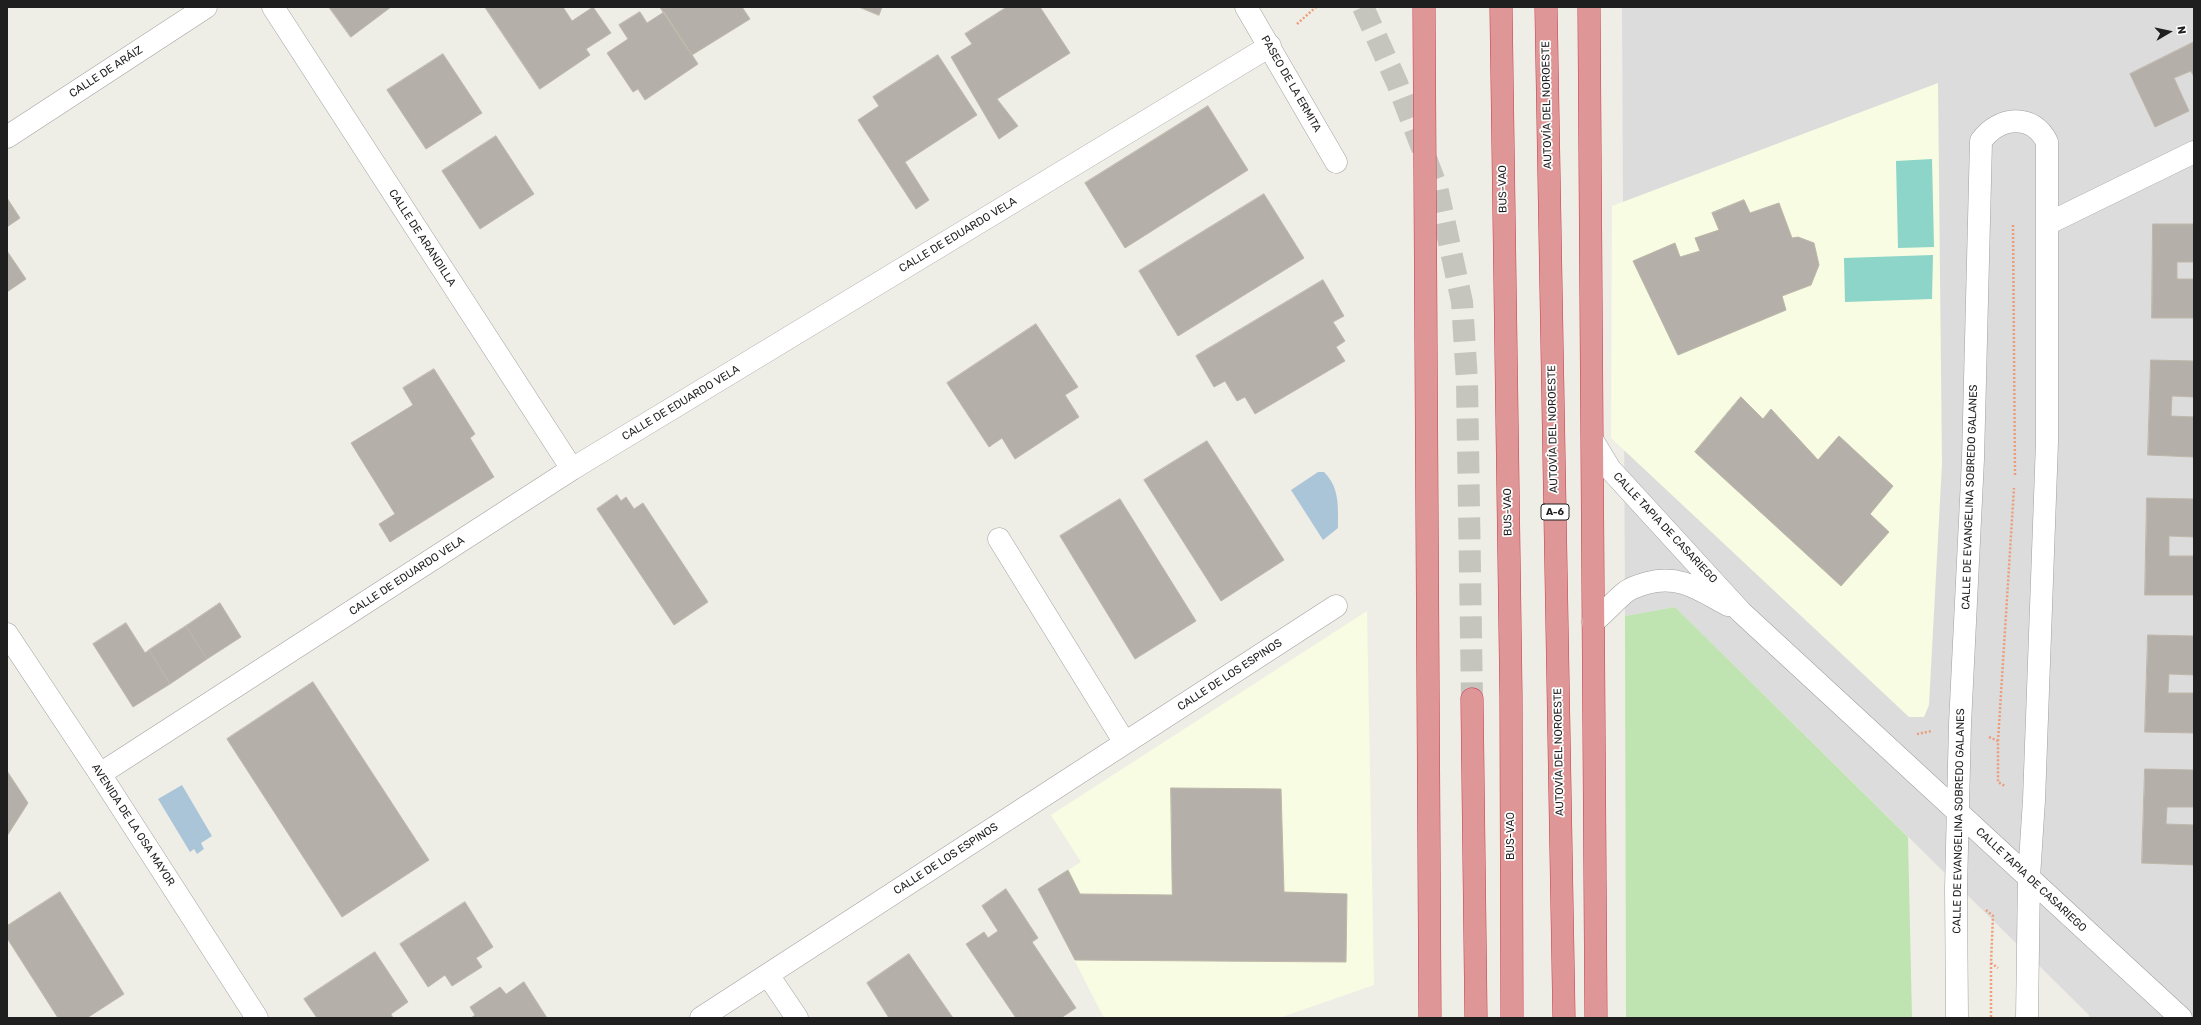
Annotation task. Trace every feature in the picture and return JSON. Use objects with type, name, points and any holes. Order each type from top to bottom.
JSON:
[{"type":"highway","points":[[1424,7],[1430,1018]]},
{"type":"highway","name":"BUS-VAO","points":[[1501,7],[1510,696],[1512,1018]]},
{"type":"highway","name":"AUTOVÍA DEL NOROESTE","points":[[1546,7],[1564,1018]]},
{"type":"highway","points":[[1590,7],[1596,1018]]},
{"type":"highway","points":[[1472,699],[1476,1018]]},
{"type":"street","name":"CALLE DE ARÁIZ","points":[[7,137],[206,7]]},
{"type":"street","name":"CALLE DE ARANDILLA","points":[[273,7],[572,469]]},
{"type":"street","name":"PASEO DE LA ERMITA","points":[[1246,7],[1336,162]]},
{"type":"street","name":"CALLE DE EDUARDO VELA","points":[[100,774],[572,469],[1270,46]]},
{"type":"street","name":"CALLE DE EVANGELINA SOBREDO GALANES","points":[[1957,1018],[1956,888],[1960,724],[1973,459],[1981,141],[1994,127],[2013,121],[2026,122],[2035,126],[2042,131],[2047,142],[2047,442],[2034,800],[2029,877],[2027,1018]]},
{"type":"street","points":[[2047,224],[2194,152]]},
{"type":"street","name":"CALLE TAPIA DE CASARIEGO","points":[[1593,441],[1610,469],[1741,612],[2181,1018]]},
{"type":"street","points":[[999,539],[1125,743]]},
{"type":"street","name":"CALLE TAPIA DE CASARIEGO","points":[[1593,622],[1627,591],[1640,585],[1663,580],[1685,582],[1741,612]]},
{"type":"street","name":"CALLE DE LOS ESPINOS","points":[[701,1018],[1336,606]]},
{"type":"street","name":"AVENIDA DE LA OSA MAYOR","points":[[7,634],[100,774],[257,1018]]},
{"type":"street","points":[[768,975],[797,1018]]},
{"type":"path","points":[[1297,24],[1316,7]]},
{"type":"path","points":[[1978,226],[2047,224]]},
{"type":"path","points":[[2013,225],[2014,480]]},
{"type":"path","points":[[2014,487],[1998,741],[1998,782],[2034,800]]},
{"type":"path","points":[[1960,724],[1998,741]]},
{"type":"path","points":[[1956,888],[1993,916],[1991,1018]]},
{"type":"path","points":[[1991,963],[2027,987]]},
{"type":"shaded area","points":[[1622,7],[2194,7],[2194,1018],[2089,1018],[2089,1015],[1675,607],[1625,616]]},
{"type":"shaded area","points":[[1938,83],[1942,464],[1929,705],[1924,717],[1909,717],[1611,438],[1612,206]],"holes":[[[1744,200],[1750,213],[1792,238],[1798,237],[1814,243],[1819,265],[1810,285],[1782,296],[1786,310],[1678,355],[1633,261],[1675,244],[1680,257],[1700,251],[1695,238],[1719,230],[1712,213]],[[1741,397],[1763,419],[1771,410],[1818,460],[1839,436],[1893,486],[1870,514],[1695,452]]]},
{"type":"shaded area","points":[[1932,159],[1934,247],[1898,248],[1896,161]]},
{"type":"shaded area","points":[[1933,255],[1932,299],[1845,302],[1844,258]]},
{"type":"shaded area","points":[[1318,472],[1324,472],[1329,478],[1335,491],[1338,505],[1338,528],[1323,540],[1291,490]]},
{"type":"shaded area","points":[[1367,611],[1374,985],[1279,1018],[1104,1018],[1038,889],[1081,862],[1051,815]]},
{"type":"shaded area","points":[[182,785],[212,836],[201,843],[204,849],[197,854],[194,849],[190,852],[158,799]]},
{"type":"green space","points":[[1675,607],[1908,837],[1912,1018],[1626,1018],[1625,616]]},
{"type":"building","points":[[329,7],[391,7],[351,37]]},
{"type":"building","points":[[485,7],[563,7],[572,21],[593,7],[611,33],[586,49],[590,55],[540,89]]},
{"type":"building","points":[[660,7],[742,7],[750,19],[692,55]]},
{"type":"building","points":[[859,7],[882,7],[879,15]]},
{"type":"building","points":[[1007,7],[1040,7],[1070,53],[997,99],[1018,126],[999,139],[951,57],[972,44],[965,34]]},
{"type":"building","points":[[640,12],[647,23],[664,12],[698,64],[645,100],[638,89],[633,92],[607,53],[628,39],[619,25]]},
{"type":"building","points":[[2194,42],[2194,77],[2191,71],[2174,78],[2189,111],[2155,127],[2130,74]]},
{"type":"building","points":[[443,54],[482,113],[426,149],[387,90]]},
{"type":"building","points":[[938,55],[977,115],[905,162],[929,200],[916,209],[858,120],[879,106],[873,97]]},
{"type":"building","points":[[1208,106],[1248,170],[1125,248],[1085,183]]},
{"type":"building","points":[[496,136],[534,194],[480,229],[442,171]]},
{"type":"building","points":[[1264,194],[1304,258],[1178,336],[1139,271]]},
{"type":"building","points":[[7,198],[20,218],[7,227]]},
{"type":"building","points":[[1744,200],[1750,213],[1779,203],[1792,238],[1798,237],[1814,243],[1819,265],[1811,285],[1782,296],[1786,310],[1678,355],[1633,261],[1675,243],[1680,257],[1700,251],[1695,238],[1719,230],[1712,213]]},
{"type":"building","points":[[2153,224],[2194,224],[2194,262],[2177,262],[2177,279],[2194,279],[2194,318],[2152,318]]},
{"type":"building","points":[[7,251],[26,279],[7,292]]},
{"type":"building","points":[[1323,280],[1344,316],[1333,322],[1345,341],[1336,347],[1345,361],[1255,414],[1245,397],[1237,401],[1225,381],[1214,387],[1196,356]]},
{"type":"building","points":[[1036,324],[1078,387],[1065,395],[1079,417],[1015,459],[1002,438],[989,447],[947,383]]},
{"type":"building","points":[[2151,360],[2194,361],[2194,397],[2172,396],[2171,416],[2194,417],[2194,457],[2148,455]]},
{"type":"building","points":[[434,369],[475,434],[470,438],[494,477],[390,542],[379,524],[395,514],[351,443],[413,405],[403,388]]},
{"type":"building","points":[[1741,397],[1763,419],[1771,409],[1818,460],[1839,436],[1893,486],[1870,514],[1889,532],[1841,586],[1695,452]]},
{"type":"building","points":[[1207,441],[1284,560],[1221,601],[1144,480]]},
{"type":"building","points":[[617,495],[621,501],[626,497],[634,509],[643,503],[708,602],[674,625],[597,509]]},
{"type":"building","points":[[2147,498],[2194,499],[2194,537],[2169,536],[2169,556],[2194,556],[2194,595],[2145,595]]},
{"type":"building","points":[[1120,499],[1196,621],[1135,659],[1060,536]]},
{"type":"building","points":[[220,603],[241,637],[207,659],[186,626]]},
{"type":"building","points":[[126,623],[145,653],[149,650],[170,684],[133,707],[93,644]]},
{"type":"building","points":[[186,626],[207,659],[170,684],[149,650]]},
{"type":"building","points":[[2148,635],[2194,636],[2194,675],[2169,674],[2168,693],[2194,693],[2194,733],[2145,732]]},
{"type":"building","points":[[313,682],[429,860],[342,917],[227,739]]},
{"type":"building","points":[[2145,769],[2194,770],[2194,807],[2167,807],[2166,824],[2194,825],[2194,865],[2142,863]]},
{"type":"building","points":[[7,771],[28,803],[7,836]]},
{"type":"building","points":[[1171,788],[1281,789],[1284,892],[1347,894],[1346,962],[1075,960],[1038,889],[1068,870],[1080,894],[1172,895]]},
{"type":"building","points":[[1006,889],[1038,938],[1032,942],[1076,1008],[1061,1018],[1016,1018],[966,944],[984,932],[988,938],[998,931],[982,906]]},
{"type":"building","points":[[60,892],[124,994],[87,1018],[58,1018],[7,938],[7,926]]},
{"type":"building","points":[[465,902],[493,947],[476,958],[482,967],[452,986],[445,975],[428,987],[400,944]]},
{"type":"building","points":[[375,952],[408,1002],[391,1014],[393,1018],[317,1018],[304,999]]},
{"type":"building","points":[[909,954],[953,1018],[889,1018],[867,983]]},
{"type":"building","points":[[524,982],[547,1018],[471,1018],[475,1015],[470,1007],[500,987],[506,994]]},
{"type":"tunnel","points":[[1363,7],[1397,83],[1437,187],[1462,302],[1467,381],[1472,699]]}]
